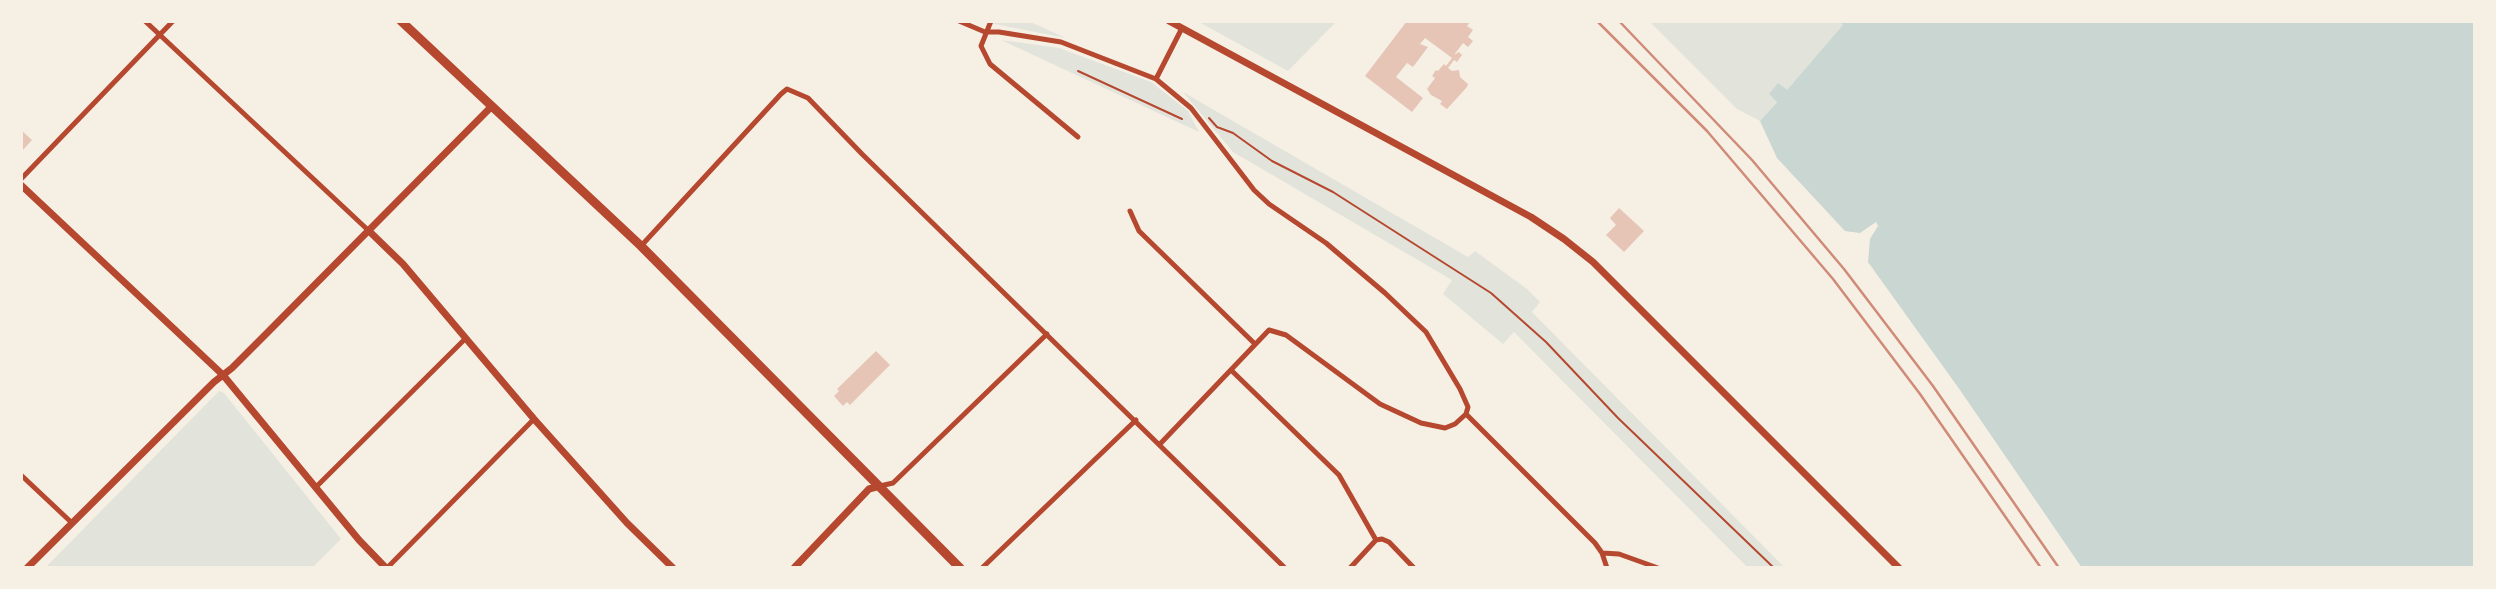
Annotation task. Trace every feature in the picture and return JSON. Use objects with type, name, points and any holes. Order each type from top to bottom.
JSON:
[{"type":"main road","points":[[401,21],[641,246],[960,568]]},
{"type":"street","points":[[145,21],[402,264],[534,419],[627,523],[673,568]]},
{"type":"street","points":[[21,179],[173,21]]},
{"type":"street","points":[[959,21],[985,32],[1061,42],[1156,79],[1181,98],[1199,117],[1254,190],[1269,204],[1326,243],[1426,332],[1460,388],[1468,407],[1466,414],[1455,424],[1445,428],[1429,425],[1380,404],[1286,335],[1269,330],[1160,444]]},
{"type":"street","points":[[991,21],[981,46],[990,64],[1078,137]]},
{"type":"street","points":[[1170,21],[1531,217],[1564,239],[1592,262],[1899,568]]},
{"type":"street","points":[[1156,79],[1182,28]]},
{"type":"street","points":[[641,246],[787,89],[808,98],[1285,568]]},
{"type":"street","points":[[27,568],[492,106]]},
{"type":"street","points":[[21,185],[223,375],[362,544],[387,568],[534,419]]},
{"type":"street","points":[[1130,211],[1139,230],[1255,344]]},
{"type":"street","points":[[794,568],[869,489],[893,483],[1047,334]]},
{"type":"street","points":[[315,488],[466,338]]},
{"type":"street","points":[[1231,370],[1339,475],[1376,540]]},
{"type":"street","points":[[1466,414],[1595,542],[1607,568]]},
{"type":"street","points":[[982,568],[1136,420]]},
{"type":"street","points":[[21,475],[72,523]]},
{"type":"street","points":[[1350,568],[1376,540],[1382,539],[1389,542],[1414,568]]},
{"type":"street","points":[[1602,553],[1619,554],[1658,568]]},
{"type":"path","points":[[1078,71],[1182,119]]},
{"type":"path","points":[[1199,117],[1206,116],[1217,127],[1233,133],[1272,161],[1333,192],[1491,293],[1546,342],[1618,418],[1774,568]]},
{"type":"shaded area","points":[[979,21],[1028,21],[1066,38]]},
{"type":"shaded area","points":[[1197,21],[1337,21],[1288,71]]},
{"type":"shaded area","points":[[1649,21],[1839,21],[1844,25],[1760,121],[1737,109]]},
{"type":"shaded area","points":[[1839,21],[2475,21],[2475,568],[2082,568],[1868,262],[1870,239],[1878,226],[1876,222],[1860,233],[1845,231],[1777,158],[1760,121],[1777,102],[1769,94],[1778,83],[1787,90],[1843,25]]},
{"type":"shaded area","points":[[1001,40],[1059,48],[1151,82],[1188,111],[1199,132]]},
{"type":"shaded area","points":[[1183,92],[1468,257],[1475,251],[1527,289],[1540,302],[1532,312],[1785,568],[1748,568],[1514,332],[1503,344],[1443,294],[1452,280],[1233,152]]},
{"type":"shaded area","points":[[219,391],[224,393],[341,539],[312,568],[45,568]]},
{"type":"building","points":[[1407,21],[1471,21],[1467,26],[1473,30],[1468,37],[1473,41],[1468,47],[1463,43],[1454,55],[1459,52],[1462,55],[1448,68],[1452,71],[1459,70],[1460,77],[1468,84],[1447,109],[1440,104],[1442,101],[1431,95],[1427,89],[1435,78],[1432,76],[1436,70],[1444,64],[1446,66],[1452,58],[1425,38],[1420,44],[1428,47],[1413,67],[1407,63],[1396,77],[1423,98],[1412,112],[1365,76]]},
{"type":"building","points":[[21,130],[32,140],[21,152]]},
{"type":"building","points":[[1619,208],[1644,231],[1624,252],[1606,235],[1616,225],[1610,218]]},
{"type":"building","points":[[876,351],[890,365],[850,405],[847,402],[843,406],[834,396],[839,391],[837,389]]},
{"type":"railway","points":[[1597,21],[1707,131],[1833,279],[1920,394],[2041,568]]},
{"type":"railway","points":[[1619,21],[1752,160],[1844,269],[1933,386],[2059,568]]}]
